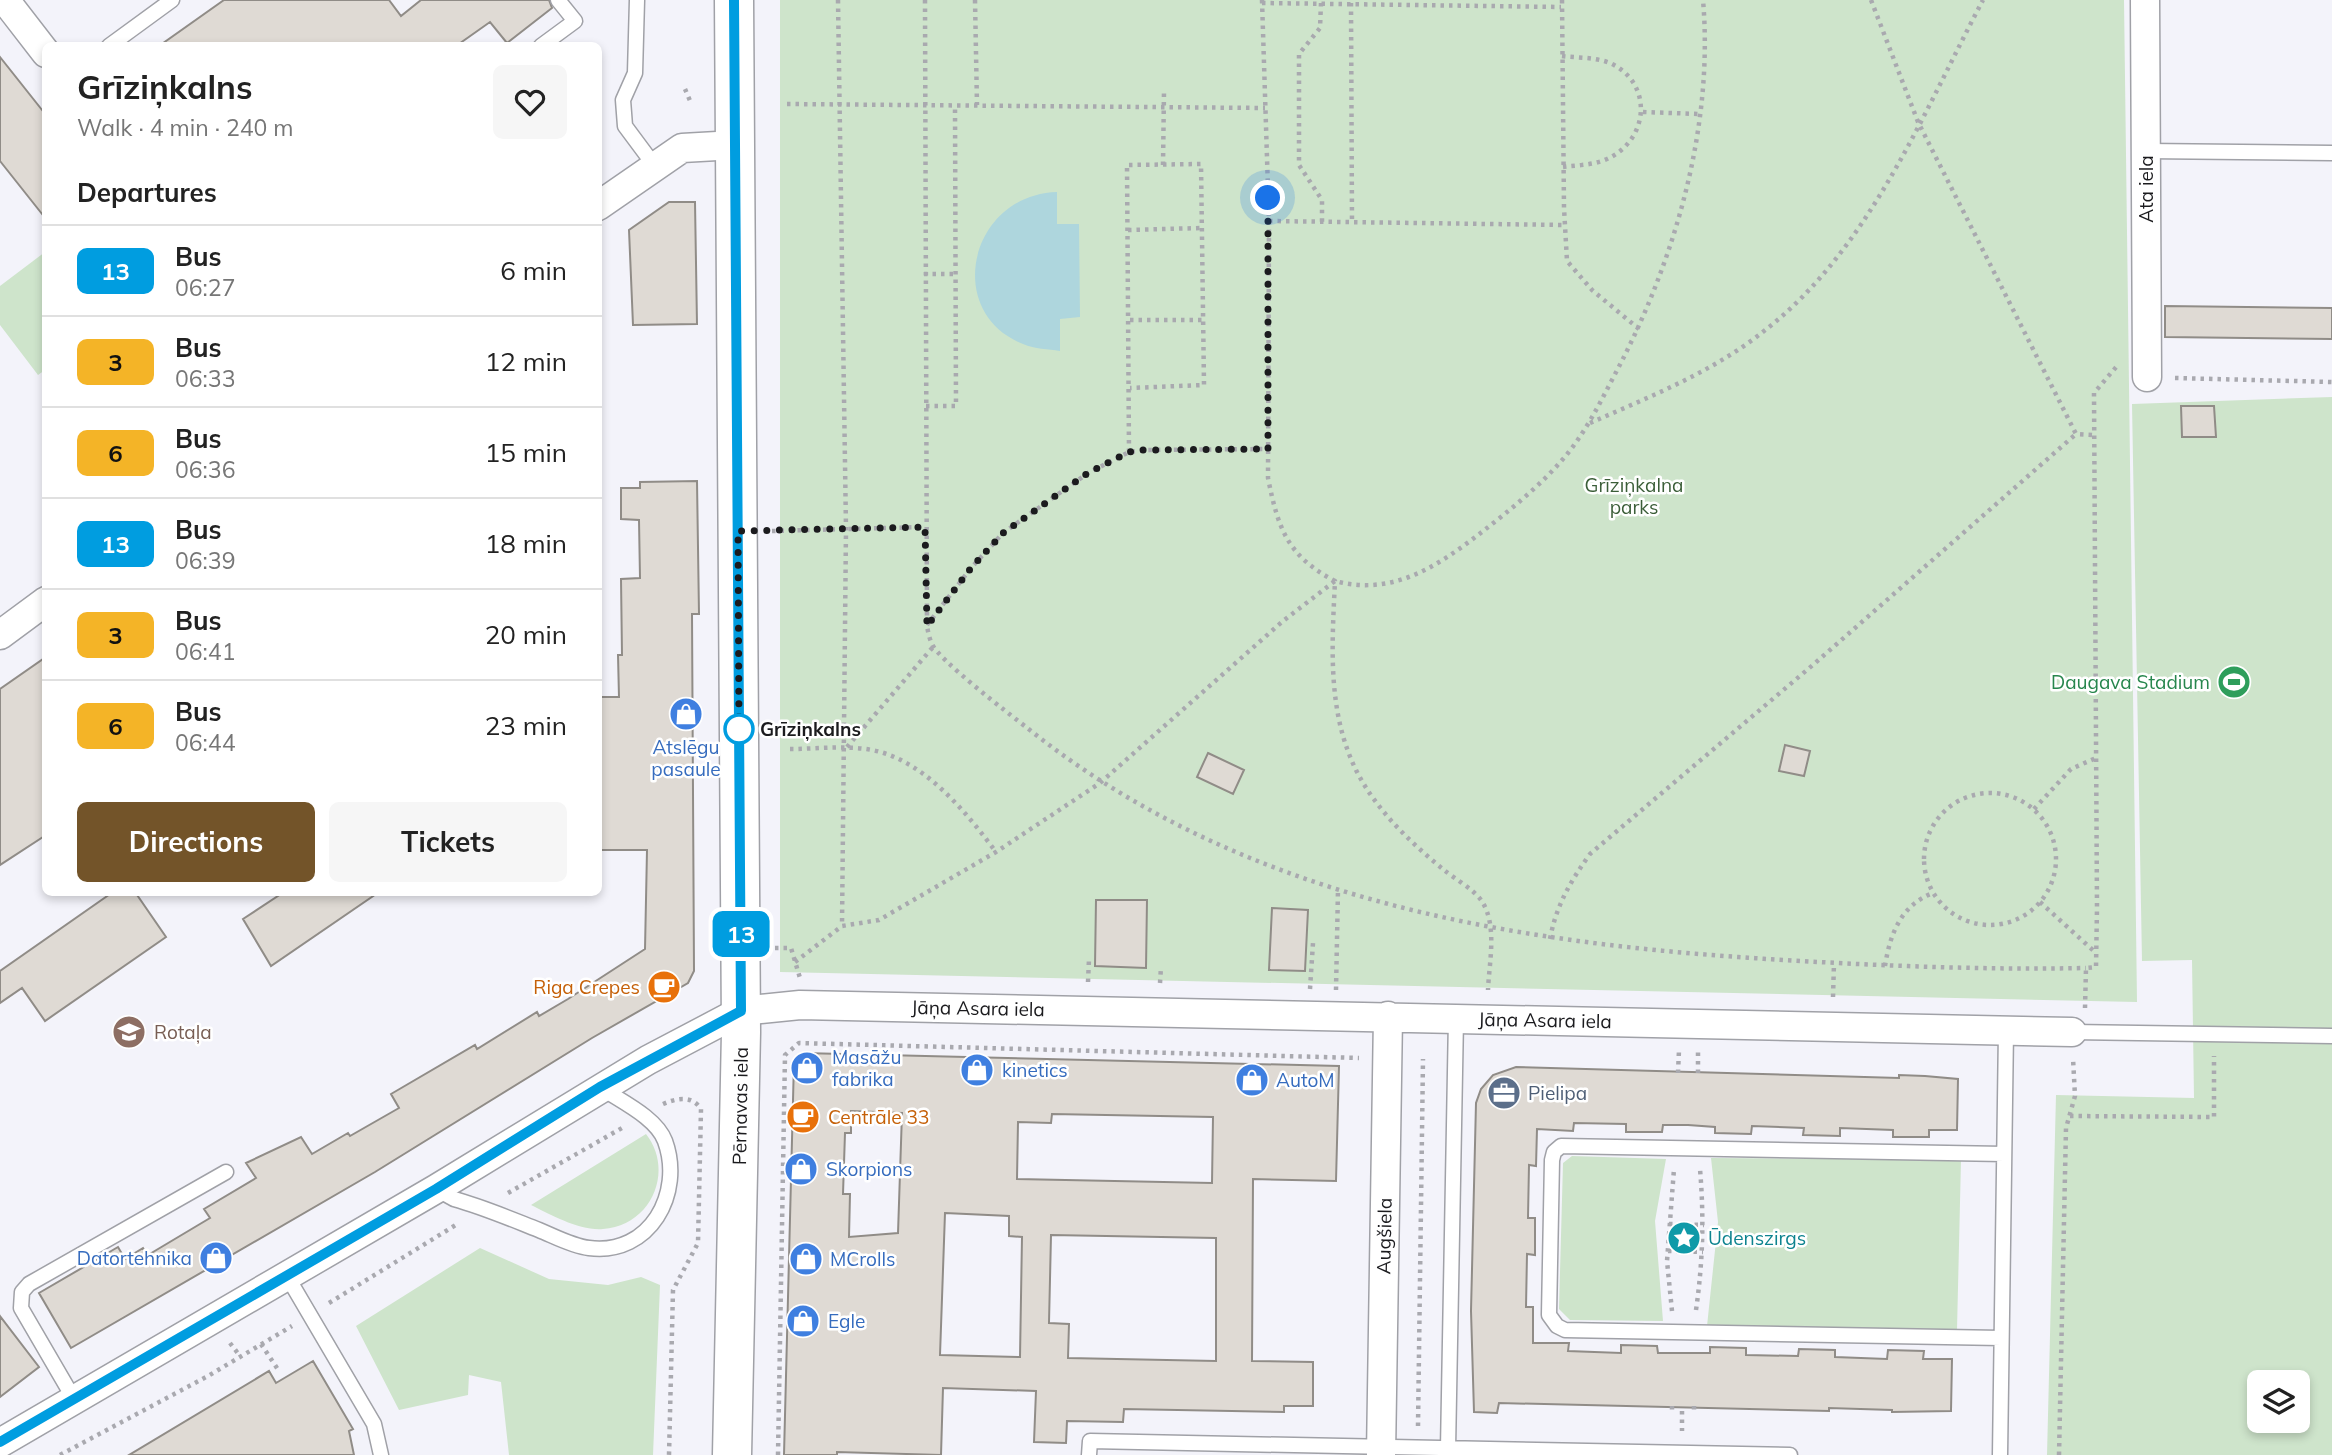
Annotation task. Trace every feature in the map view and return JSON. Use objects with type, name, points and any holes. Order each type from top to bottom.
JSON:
[{"type":"main road","name":"Pērnavas iela","points":[[732,1455],[741,1011],[734,0]]},
{"type":"street","points":[[5,0],[42,48]]},
{"type":"street","name":"Ata iela","points":[[2145,0],[2147,377]]},
{"type":"street","points":[[602,203],[682,148],[736,145]]},
{"type":"street","points":[[0,635],[42,604]]},
{"type":"street","name":"Jāņa Asara iela","points":[[0,1443],[436,1189],[600,1087],[741,1011],[800,1004],[2072,1032]]},
{"type":"street","name":"Augšiela","points":[[1381,1451],[1388,1016]]},
{"type":"lane","points":[[114,42],[172,0]]},
{"type":"lane","points":[[546,42],[575,21],[558,0]]},
{"type":"lane","points":[[637,0],[635,73],[623,100],[625,126],[654,165]]},
{"type":"lane","points":[[2146,151],[2332,153]]},
{"type":"lane","points":[[1448,1449],[1456,1018]]},
{"type":"lane","points":[[2000,1455],[2006,1030]]},
{"type":"lane","points":[[2072,1032],[2214,1032],[2332,1036]]},
{"type":"lane","points":[[436,1189],[590,1248],[621,1245],[646,1233],[663,1211],[672,1176],[664,1139],[643,1116],[600,1087]]},
{"type":"lane","points":[[2001,1338],[1565,1330],[1551,1321],[1552,1160],[1554,1152],[1562,1146],[2004,1154]]},
{"type":"lane","points":[[74,1399],[21,1308],[22,1292],[29,1284],[226,1172]]},
{"type":"lane","points":[[287,1276],[374,1424],[381,1455]]},
{"type":"lane","points":[[1089,1455],[1090,1441],[1381,1451],[1418,1448],[1500,1452],[1790,1455]]},
{"type":"path","points":[[838,0],[846,529],[846,748],[842,926]]},
{"type":"path","points":[[925,0],[925,527],[927,626],[933,647],[989,697],[1100,783],[1202,836],[1338,889],[1410,912],[1550,939],[1665,953],[2006,970],[2096,967],[2092,435],[2094,393],[2110,377],[2129,350],[2146,335]]},
{"type":"path","points":[[975,0],[977,106]]},
{"type":"path","points":[[1562,0],[1564,225],[1567,261],[1592,290],[1639,330]]},
{"type":"path","points":[[1561,7],[1436,2],[1351,4],[1262,1],[1269,221],[1268,478],[1275,514],[1289,544],[1303,561],[1335,581],[1353,586],[1377,586],[1405,580],[1431,568],[1502,516],[1567,454],[1589,424],[1639,330],[1674,231],[1690,172],[1699,114],[1703,0]]},
{"type":"path","points":[[1871,0],[1918,122],[2076,434]]},
{"type":"path","points":[[1589,424],[1722,359],[1789,311],[1813,286],[1865,219],[1983,0]]},
{"type":"path","points":[[1321,3],[1320,27],[1299,54],[1299,166],[1322,200],[1322,222]]},
{"type":"path","points":[[1351,4],[1352,223]]},
{"type":"path","points":[[1562,56],[1600,60],[1621,69],[1640,92],[1643,112],[1637,130],[1617,153],[1592,163],[1563,167]]},
{"type":"path","points":[[685,89],[691,103]]},
{"type":"path","points":[[1164,91],[1164,164]]},
{"type":"path","points":[[787,104],[1265,108]]},
{"type":"path","points":[[926,406],[956,406],[956,105]]},
{"type":"path","points":[[1643,112],[1699,114]]},
{"type":"path","points":[[1129,452],[1128,165],[1201,164],[1204,386],[1130,388]]},
{"type":"path","points":[[1269,221],[1564,225]]},
{"type":"path","points":[[1128,230],[1202,228]]},
{"type":"path","points":[[924,274],[957,274]]},
{"type":"path","points":[[1130,320],[1203,320]]},
{"type":"path","points":[[2147,377],[2332,382]]},
{"type":"path","points":[[1550,939],[1554,914],[1570,882],[1590,855],[1814,664],[2076,434],[2092,435]]},
{"type":"path","points":[[927,626],[971,568],[1003,533],[1088,473],[1129,452],[1268,449]]},
{"type":"path","points":[[738,531],[925,527]]},
{"type":"path","points":[[795,962],[842,926],[879,919],[996,852],[1100,783],[1283,621],[1335,581]]},
{"type":"path","points":[[1335,581],[1334,689],[1339,719],[1356,771],[1387,817],[1417,848],[1482,901],[1491,928],[1488,998]]},
{"type":"path","points":[[846,748],[933,647]]},
{"type":"path","points":[[790,750],[846,748],[894,756],[929,779],[971,819],[996,852]]},
{"type":"path","points":[[2034,809],[2071,769],[2096,758]]},
{"type":"path","points":[[1994,792],[2014,797],[2034,809],[2045,821],[2054,839],[2057,858],[2054,878],[2040,902],[2016,920],[1996,925],[1977,924],[1958,918],[1942,906],[1933,893],[1924,870],[1924,850],[1929,831],[1948,808],[1975,794],[1994,792]]},
{"type":"path","points":[[1336,994],[1338,889]]},
{"type":"path","points":[[1885,965],[1895,926],[1919,899],[1933,893]]},
{"type":"path","points":[[2040,902],[2096,953]]},
{"type":"path","points":[[1310,994],[1313,943]]},
{"type":"path","points":[[764,949],[791,948],[801,983]]},
{"type":"path","points":[[1087,990],[1089,958]]},
{"type":"path","points":[[1832,1025],[1834,963]]},
{"type":"path","points":[[1160,991],[1161,967]]},
{"type":"path","points":[[2059,1455],[2066,1128],[2075,1096],[2072,1032],[2085,1010],[2086,968]]},
{"type":"path","points":[[2070,1115],[2214,1117],[2214,1032]]},
{"type":"path","points":[[778,1455],[785,1055],[799,1043],[1367,1058]]},
{"type":"path","points":[[1678,1073],[1679,1043]]},
{"type":"path","points":[[1698,1073],[1699,1043]]},
{"type":"path","points":[[1418,1448],[1423,1059]]},
{"type":"path","points":[[61,1455],[208,1376],[483,1207],[675,1099],[694,1101],[701,1110],[698,1243],[673,1290],[669,1455]]},
{"type":"path","points":[[1672,1331],[1668,1251],[1677,1147]]},
{"type":"path","points":[[1695,1332],[1704,1225],[1698,1147]]},
{"type":"path","points":[[1669,1224],[1704,1225]]},
{"type":"path","points":[[1668,1251],[1703,1252]]},
{"type":"path","points":[[261,1344],[279,1370]]},
{"type":"green space","name":"Grīziņkalna parks","points":[[780,0],[2124,0],[2137,1002],[780,972]]},
{"type":"green space","points":[[42,254],[42,372],[38,375],[0,325],[0,286]]},
{"type":"green space","name":"Daugava Stadium","points":[[2332,397],[2332,1455],[2047,1455],[2056,1095],[2194,1098],[2192,960],[2142,961],[2132,404]]},
{"type":"green space","points":[[646,1134],[658,1164],[658,1180],[645,1207],[634,1218],[620,1226],[594,1229],[566,1222],[531,1205]]},
{"type":"green space","points":[[1572,1156],[1666,1159],[1655,1221],[1663,1321],[1570,1320],[1559,1309],[1563,1163]]},
{"type":"green space","points":[[1711,1158],[1961,1160],[1957,1330],[1707,1326],[1718,1222]]},
{"type":"green space","points":[[480,1248],[549,1279],[608,1285],[641,1277],[660,1285],[653,1455],[509,1455],[501,1382],[469,1375],[468,1395],[399,1410],[356,1326]]},
{"type":"water","points":[[1057,192],[1057,224],[1079,224],[1080,317],[1060,319],[1060,351],[1028,346],[998,329],[982,308],[975,283],[977,258],[986,233],[1003,213],[1027,198]]},
{"type":"building","points":[[224,0],[389,0],[401,16],[421,0],[549,0],[552,8],[508,42],[490,22],[462,42],[165,42]]},
{"type":"building","points":[[0,57],[42,110],[42,214],[0,161]]},
{"type":"building","points":[[669,202],[695,202],[697,324],[633,325],[629,230]]},
{"type":"building","points":[[2165,306],[2332,308],[2332,339],[2165,337]]},
{"type":"building","points":[[2181,406],[2214,406],[2216,437],[2182,437]]},
{"type":"building","points":[[697,481],[699,614],[692,614],[694,971],[688,983],[592,1038],[375,1172],[71,1348],[39,1293],[118,1247],[125,1259],[143,1248],[148,1255],[210,1218],[204,1209],[256,1178],[246,1163],[301,1137],[312,1154],[348,1133],[350,1136],[399,1108],[391,1094],[475,1045],[477,1049],[537,1012],[539,1016],[645,949],[647,850],[602,850],[602,697],[619,697],[618,655],[622,655],[621,579],[640,578],[639,520],[621,519],[621,488],[640,488],[640,482]]},
{"type":"building","points":[[42,660],[42,838],[0,865],[0,689]]},
{"type":"building","points":[[1785,745],[1810,751],[1804,776],[1779,771]]},
{"type":"building","points":[[1208,753],[1244,770],[1233,794],[1197,777]]},
{"type":"building","points":[[107,896],[138,896],[166,937],[45,1021],[22,988],[0,1003],[0,971]]},
{"type":"building","points":[[278,896],[373,896],[271,966],[243,919]]},
{"type":"building","points":[[1096,900],[1147,900],[1146,968],[1095,966]]},
{"type":"building","points":[[1272,908],[1308,910],[1305,971],[1269,970]]},
{"type":"building","points":[[802,1053],[1339,1066],[1336,1181],[1253,1179],[1252,1361],[1313,1362],[1313,1406],[1284,1406],[1284,1412],[1124,1409],[1123,1422],[1067,1421],[1066,1443],[1034,1442],[1036,1391],[943,1388],[941,1455],[837,1452],[837,1455],[784,1455],[794,1061]],"holes":[[[851,1111],[902,1113],[898,1233],[849,1237],[850,1194],[843,1194],[845,1133],[851,1133]],[[1052,1114],[1213,1117],[1212,1183],[1017,1179],[1018,1122],[1051,1123]],[[945,1213],[1009,1216],[1009,1236],[1022,1237],[1020,1357],[940,1355]],[[1051,1235],[1216,1238],[1216,1361],[1068,1358],[1069,1324],[1049,1323]]]},
{"type":"building","points":[[1516,1067],[1899,1078],[1899,1075],[1958,1079],[1957,1130],[1929,1130],[1929,1137],[1893,1137],[1893,1130],[1840,1128],[1840,1136],[1803,1135],[1804,1128],[1752,1126],[1751,1134],[1715,1133],[1715,1127],[1688,1125],[1663,1125],[1662,1132],[1626,1132],[1626,1124],[1574,1123],[1573,1131],[1537,1129],[1536,1166],[1529,1165],[1528,1218],[1535,1218],[1535,1255],[1527,1254],[1526,1307],[1533,1307],[1533,1343],[1569,1343],[1568,1351],[1621,1353],[1621,1345],[1657,1346],[1658,1353],[1710,1353],[1710,1347],[1746,1348],[1746,1355],[1798,1356],[1799,1349],[1835,1350],[1835,1357],[1887,1359],[1888,1350],[1924,1351],[1923,1359],[1952,1359],[1951,1411],[1892,1412],[1829,1408],[1829,1411],[1499,1403],[1497,1413],[1474,1412],[1471,1311],[1476,1103],[1481,1089],[1493,1075]]},
{"type":"building","points":[[0,1316],[39,1367],[0,1397]]},
{"type":"building","points":[[313,1361],[353,1429],[349,1431],[354,1455],[129,1455],[269,1371],[276,1383]]},
{"type":"bus line","name":"13","points":[[0,1442],[436,1189],[648,1059],[741,1011],[734,0]]},
{"type":"place","name":"Daugava Stadium","points":[[2234,682]]},
{"type":"place","name":"Atslēgu pasaule","points":[[686,714]]},
{"type":"place","name":"Grīziņkalns","points":[[739,729]]},
{"type":"place","name":"Riga Crepes","points":[[664,987]]},
{"type":"place","name":"Rotaļa","points":[[129,1032]]},
{"type":"place","name":"Masāžu fabrika","points":[[807,1068]]},
{"type":"place","name":"kinetics","points":[[977,1070]]},
{"type":"place","name":"AutoM","points":[[1252,1080]]},
{"type":"place","name":"Pielipa","points":[[1504,1093]]},
{"type":"place","name":"Centrāle 33","points":[[803,1117]]},
{"type":"place","name":"Skorpions","points":[[801,1169]]},
{"type":"place","name":"Ūdenszirgs","points":[[1684,1238]]},
{"type":"place","name":"Datortehnika","points":[[216,1258]]},
{"type":"place","name":"MCrolls","points":[[806,1259]]},
{"type":"place","name":"Egle","points":[[803,1321]]},
{"type":"route","points":[[739,729],[738,531],[925,527],[927,626],[971,568],[1003,533],[1036,507],[1088,473],[1129,452],[1144,450],[1268,449],[1268,198]]}]
